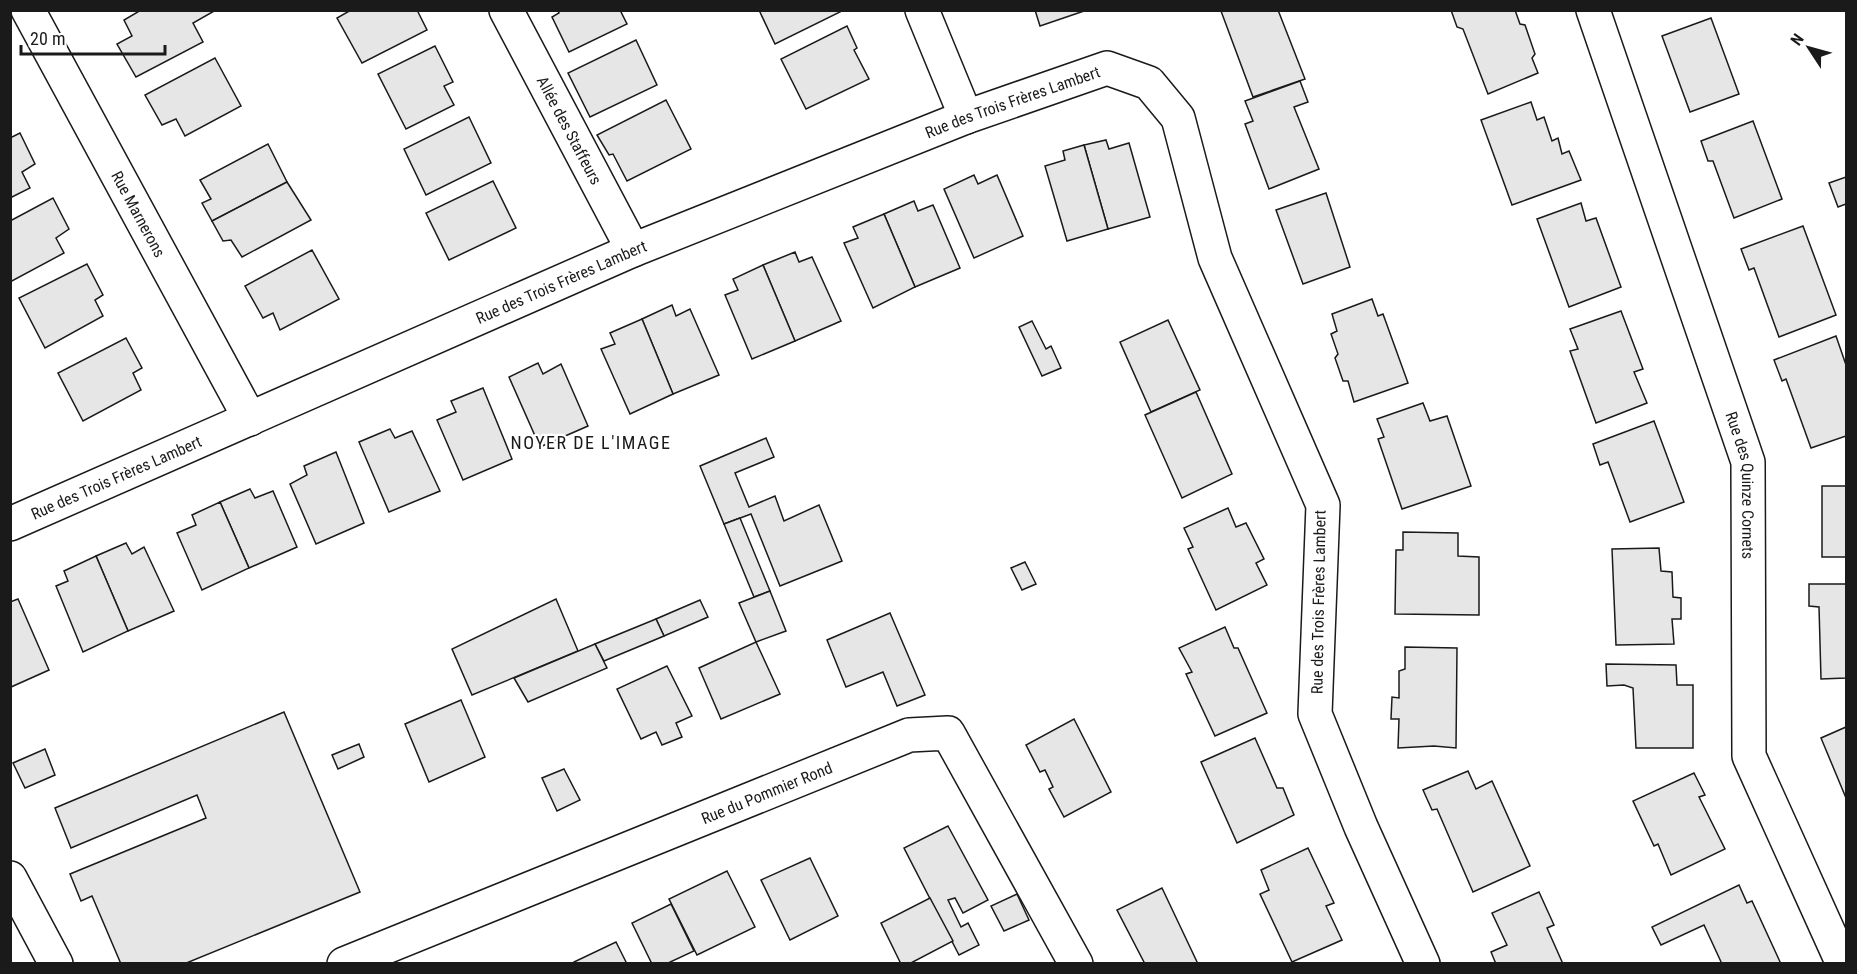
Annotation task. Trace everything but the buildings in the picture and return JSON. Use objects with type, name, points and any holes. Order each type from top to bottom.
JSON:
[{"type":"street","name":"Rue Marnerons","points":[[28,10],[250,419]]},
{"type":"street","name":"Allée des Staffeurs","points":[[506,10],[633,250]]},
{"type":"street","points":[[922,10],[966,117]]},
{"type":"street","name":"Rue des Quinze Cornets","points":[[1593,10],[1748,462],[1749,756],[1843,963]]},
{"type":"street","name":"Rue des Trois Frères Lambert","points":[[10,524],[633,250],[966,117],[1107,68],[1149,83],[1178,118],[1215,258],[1323,505],[1315,714],[1361,827],[1424,963]]},
{"type":"street","name":"Rue du Pommier Rond","points":[[344,963],[909,735],[948,733],[1076,963]]},
{"type":"street","points":[[10,878],[56,963]]},
{"type":"district","name":"NOYER DE L'IMAGE","points":[[591,443]]}]
